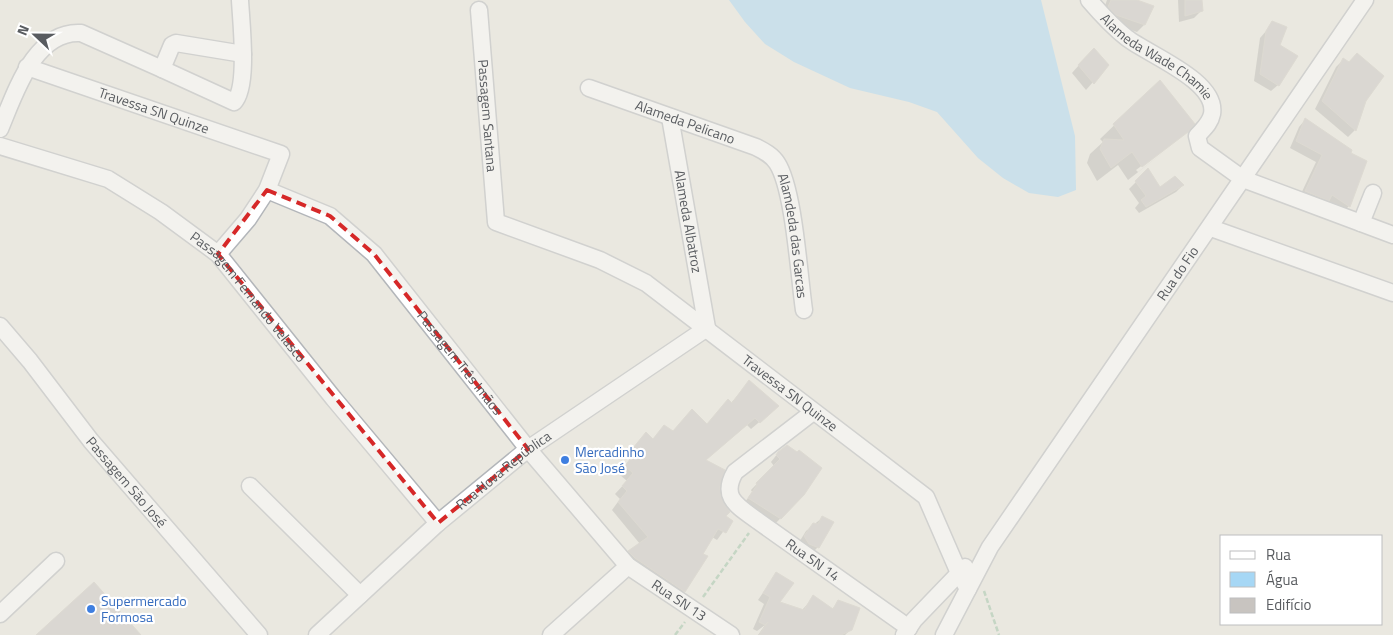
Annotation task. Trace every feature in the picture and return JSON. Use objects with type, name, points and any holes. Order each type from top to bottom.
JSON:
[{"type":"street","points":[[0,129],[27,67],[54,39],[68,32],[81,33],[234,102],[241,88],[243,54],[240,0]]},
{"type":"street","name":"Alameda Wade Chamie","points":[[1089,0],[1108,22],[1128,39],[1185,73],[1202,88],[1212,106],[1212,115],[1208,124],[1197,136],[1196,141],[1200,148],[1242,179]]},
{"type":"street","name":"Rua do Fio","points":[[944,635],[975,587],[990,547],[1211,228],[1242,179],[1365,0]]},
{"type":"street","name":"Passagem Santana","points":[[479,10],[496,222]]},
{"type":"street","points":[[162,70],[172,45],[176,44],[243,54]]},
{"type":"street","name":"Travessa SN Quinze","points":[[27,67],[281,154],[267,190]]},
{"type":"street","name":"Alameda Pelicano","points":[[590,88],[756,147],[769,154],[777,162]]},
{"type":"street","name":"Alameda Albatroz","points":[[670,117],[706,328]]},
{"type":"street","name":"Passagem Fernando Velasco","points":[[0,146],[108,179],[161,212],[218,254],[334,399],[438,523]]},
{"type":"street","name":"Alamdeda das Garcas","points":[[777,162],[788,197],[804,310]]},
{"type":"street","points":[[1242,179],[1393,235]]},
{"type":"street","points":[[218,254],[248,219],[267,190]]},
{"type":"street","name":"Passagem Três Imãos","points":[[267,190],[330,216],[374,254],[528,449],[628,566]]},
{"type":"street","points":[[1361,223],[1373,193]]},
{"type":"street","name":"Travessa SN Quinze","points":[[496,222],[600,260],[626,272],[665,296],[926,498],[958,573],[975,587]]},
{"type":"street","points":[[1211,228],[1393,293]]},
{"type":"street","name":"Passagem São José","points":[[0,326],[41,374],[97,448],[259,635]]},
{"type":"street","name":"Rua Nova República","points":[[318,635],[438,523],[528,449],[706,328]]},
{"type":"street","name":"Rua SN 14","points":[[813,412],[763,448],[735,472],[729,482],[729,493],[734,503],[906,632]]},
{"type":"street","points":[[250,486],[360,595]]},
{"type":"street","name":"Rua do Fio","points":[[906,632],[958,573],[990,547]]},
{"type":"street","points":[[0,614],[56,560]]},
{"type":"street","points":[[551,635],[628,566]]},
{"type":"street","name":"Rua SN 13","points":[[628,566],[730,635]]},
{"type":"path","points":[[676,635],[758,521]]},
{"type":"path","points":[[975,587],[999,635]]},
{"type":"highlighted area","points":[[267,190],[330,216],[374,254],[528,449],[438,523],[218,254]]},
{"type":"water","points":[[729,0],[1041,0],[1075,136],[1076,190],[1058,197],[1029,193],[1003,178],[978,158],[937,112],[909,102],[850,88],[794,62],[765,44],[745,22]]},
{"type":"building","points":[[1111,0],[1137,0],[1154,6],[1145,25],[1116,15],[1108,7]]},
{"type":"building","points":[[1185,0],[1202,0],[1203,11],[1185,16]]},
{"type":"building","points":[[1272,21],[1287,27],[1280,45],[1298,56],[1279,86],[1260,74],[1266,31]]},
{"type":"building","points":[[1094,48],[1109,65],[1094,84],[1078,65]]},
{"type":"building","points":[[1357,53],[1384,76],[1366,101],[1356,131],[1322,101],[1343,58],[1349,62]]},
{"type":"building","points":[[1160,80],[1195,124],[1188,132],[1142,167],[1132,152],[1111,168],[1100,149],[1104,139],[1124,140],[1113,124]]},
{"type":"building","points":[[1305,118],[1352,150],[1351,153],[1367,161],[1350,207],[1332,195],[1329,201],[1305,191],[1322,155],[1296,141]]},
{"type":"building","points":[[1148,168],[1160,187],[1175,176],[1184,185],[1146,207],[1141,200],[1146,196],[1135,181]]},
{"type":"building","points":[[749,380],[779,406],[760,423],[755,418],[706,460],[725,470],[720,487],[721,496],[730,512],[726,516],[733,521],[726,533],[718,529],[703,554],[708,556],[685,592],[635,558],[628,551],[648,537],[618,502],[627,491],[622,486],[633,473],[625,466],[636,451],[633,448],[646,432],[653,439],[664,425],[673,431],[692,409],[707,424],[728,399],[732,403]]},
{"type":"building","points":[[787,445],[797,452],[799,450],[822,468],[804,495],[781,519],[748,498],[757,485],[756,483],[780,459],[776,455],[778,452]]},
{"type":"building","points":[[822,516],[834,522],[819,548],[809,544],[804,536],[813,523],[818,524]]},
{"type":"building","points":[[776,572],[794,583],[780,602],[804,610],[813,595],[833,609],[838,600],[860,608],[852,630],[841,635],[759,635],[768,622],[765,625],[759,622],[770,597],[763,593]]},
{"type":"building","name":"Supermercado Formosa","points":[[94,582],[141,635],[36,635]]},
{"type":"place","name":"Mercadinho São José","points":[[565,460]]},
{"type":"place","name":"Supermercado Formosa","points":[[91,609]]}]
